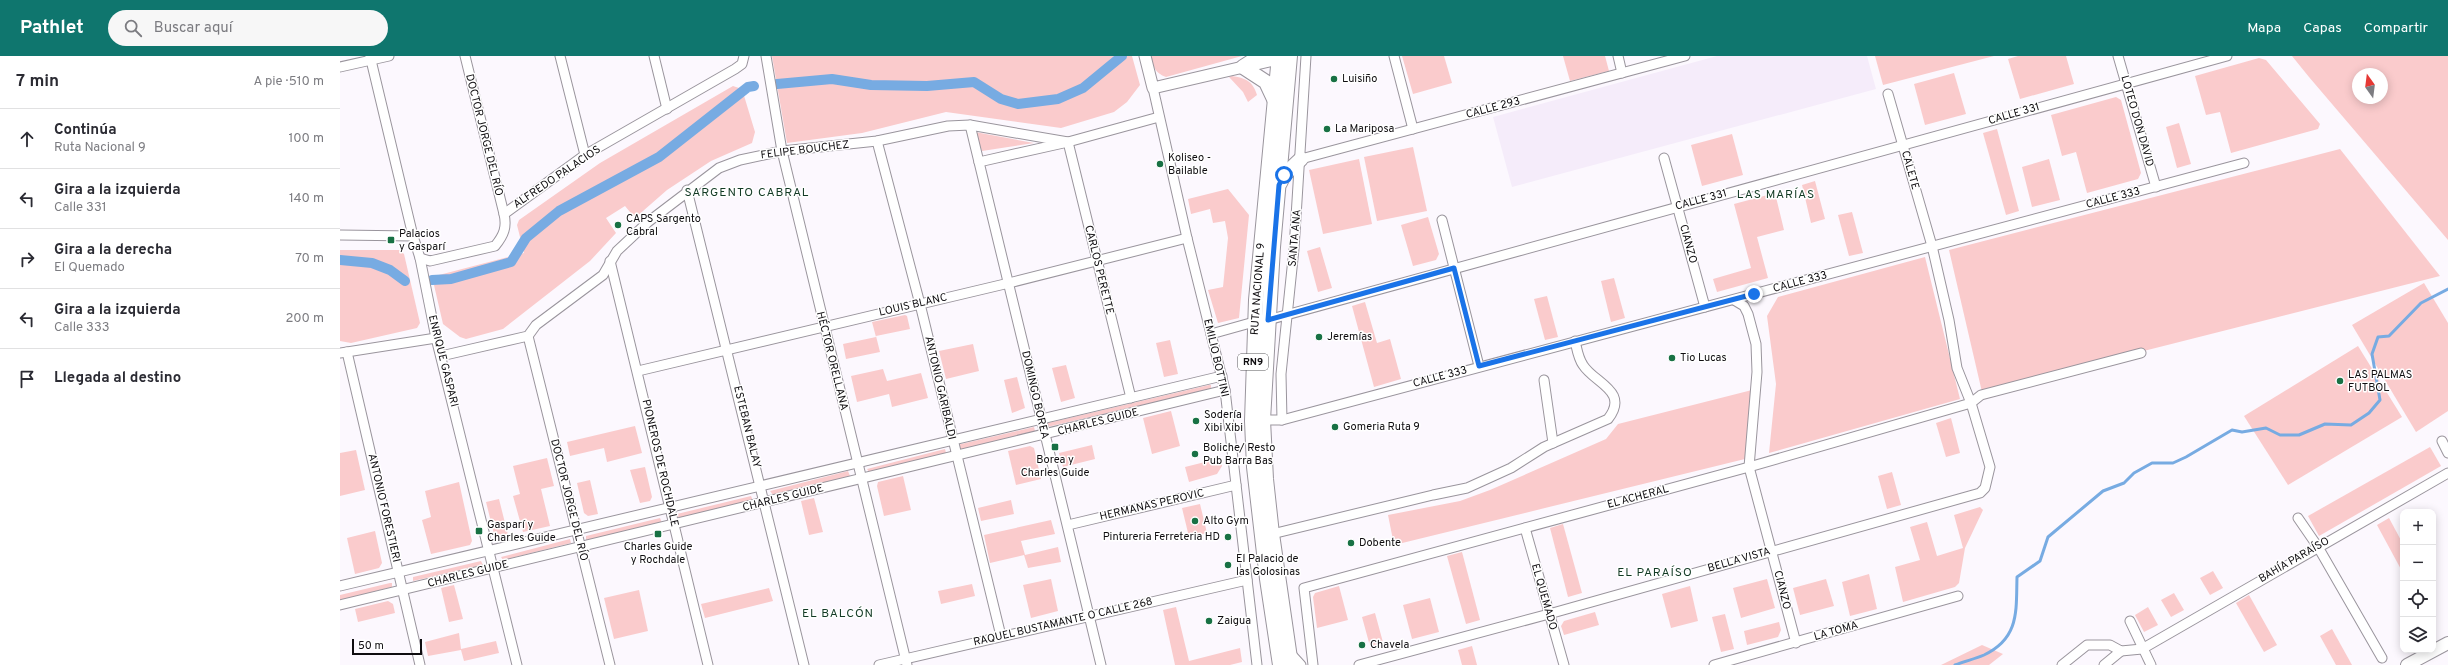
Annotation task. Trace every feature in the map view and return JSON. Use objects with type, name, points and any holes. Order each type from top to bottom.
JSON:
[{"type":"main road","points":[[1260,56],[1243,67],[1266,82],[1272,92],[1274,101]]},
{"type":"main road","name":"RUTA NACIONAL 9","points":[[1280,665],[1267,579],[1253,449],[1274,101],[1286,57]]},
{"type":"main road","name":"RUTA NACIONAL 9","points":[[1286,57],[1279,185],[1261,321],[1266,479],[1272,534],[1291,665]]},
{"type":"main road","points":[[1279,185],[1284,175],[1301,159]]},
{"type":"main road","points":[[2416,662],[2448,643]]},
{"type":"street","points":[[340,67],[370,58],[389,56]]},
{"type":"street","name":"DOCTOR JORGE DEL RÍO","points":[[465,56],[504,214]]},
{"type":"street","points":[[560,56],[585,156]]},
{"type":"street","points":[[654,56],[667,109]]},
{"type":"street","name":"ALFREDO PALACIOS","points":[[420,258],[434,261],[495,246],[503,238],[506,224],[504,214],[585,156],[735,69],[742,64],[744,56]]},
{"type":"street","name":"HÉCTOR ORELLANA","points":[[766,56],[782,151],[907,662]]},
{"type":"street","name":"EMILIO BOTTINI","points":[[1145,56],[1187,238],[1225,390],[1257,665]]},
{"type":"street","name":"SANTA ANA","points":[[1282,420],[1281,374],[1288,314],[1301,159],[1306,56]]},
{"type":"street","points":[[1394,56],[1413,129]]},
{"type":"street","points":[[1618,56],[1622,73]]},
{"type":"street","name":"CALLE 293","points":[[1301,159],[1685,56]]},
{"type":"street","name":"LOTEO DON DAVID","points":[[2118,56],[2156,187]]},
{"type":"street","name":"CALLE 331","points":[[1212,334],[2227,56]]},
{"type":"street","points":[[1153,88],[1286,57]]},
{"type":"street","name":"ENRIQUE GASPARI","points":[[370,58],[413,236],[420,258],[436,338],[442,356],[517,665]]},
{"type":"street","name":"CALETE","points":[[1888,94],[1932,246],[1949,320],[1957,368],[1972,403]]},
{"type":"street","name":"FELIPE BOUCHEZ","points":[[528,336],[536,325],[603,275],[617,251],[648,222],[687,190],[719,168],[740,160],[782,151],[877,141],[948,126],[970,125],[1068,142],[1159,117]]},
{"type":"street","name":"DOMINGO BOREA","points":[[970,125],[1101,665]]},
{"type":"street","name":"ANTONIO GARIBALDI","points":[[877,141],[920,304],[1001,636]]},
{"type":"street","points":[[979,162],[1068,142]]},
{"type":"street","name":"CARLOS PERETTE","points":[[1068,142],[1131,398]]},
{"type":"street","name":"CIANZO","points":[[1664,158],[1705,307]]},
{"type":"street","name":"CALLE 333","points":[[1263,420],[1282,420],[1479,366],[1734,300],[2156,187],[2244,162]]},
{"type":"street","name":"ESTEBAN BALAY","points":[[687,190],[728,349],[804,665]]},
{"type":"street","points":[[1442,220],[1479,366]]},
{"type":"street","points":[[340,235],[413,236]]},
{"type":"street","name":"LOUIS BLANC","points":[[638,371],[1009,283],[1187,238]]},
{"type":"street","name":"PIONEROS DE ROCHDALE","points":[[610,261],[638,371],[708,665]]},
{"type":"street","points":[[1748,314],[1754,294]]},
{"type":"street","points":[[1734,300],[1744,306],[1748,314],[1756,344],[1757,372],[1749,467]]},
{"type":"street","points":[[442,356],[528,336]]},
{"type":"street","name":"DOCTOR JORGE DEL RÍO","points":[[528,336],[610,665]]},
{"type":"street","points":[[343,352],[436,338]]},
{"type":"street","points":[[1272,534],[1468,488],[1499,475],[1553,443],[1608,419],[1614,411],[1615,400],[1608,388],[1583,366],[1575,341]]},
{"type":"street","name":"ANTONIO FORESTIERI","points":[[343,352],[400,572],[420,665]]},
{"type":"street","name":"EL ACHERAL","points":[[1313,665],[1304,588],[1749,467],[1972,403],[1981,395],[2141,353]]},
{"type":"street","name":"CHARLES GUIDE","points":[[340,586],[761,487],[1222,376]]},
{"type":"street","points":[[1544,380],[1553,443]]},
{"type":"street","name":"CHARLES GUIDE","points":[[340,605],[1225,390]]},
{"type":"street","name":"BELLA VISTA","points":[[1359,665],[1549,614],[1980,493],[1985,488],[1990,467],[1972,403]]},
{"type":"street","points":[[2442,441],[2448,453]]},
{"type":"street","name":"CIANZO","points":[[1749,467],[1773,550],[1796,643]]},
{"type":"street","name":"BAHÍA PARAÍSO","points":[[2142,649],[2448,473]]},
{"type":"street","name":"HERMANAS PEROVIC","points":[[1068,525],[1236,485]]},
{"type":"street","points":[[2298,518],[2318,547],[2382,658]]},
{"type":"street","name":"EL QUEMADO","points":[[1525,528],[1564,665]]},
{"type":"street","name":"RAQUEL BUSTAMANTE O CALLE 268","points":[[879,665],[907,662],[1001,636],[1247,580]]},
{"type":"street","name":"LA TOMA","points":[[1714,665],[1958,596]]},
{"type":"street","points":[[2130,621],[2142,649],[2151,665]]},
{"type":"street","points":[[2062,665],[2087,645],[2110,646],[2122,651],[2142,649]]},
{"type":"street","points":[[1288,648],[1301,665]]},
{"type":"street","points":[[2104,665],[2122,651]]},
{"type":"shaded area","points":[[772,56],[1132,56],[1140,85],[1127,102],[1114,112],[1061,128],[946,112],[862,133],[787,143]]},
{"type":"shaded area","points":[[1151,56],[1242,56],[1166,77],[1159,74],[1155,69]]},
{"type":"shaded area","points":[[1402,56],[1444,56],[1452,83],[1413,94]]},
{"type":"shaded area","points":[[1563,56],[1605,56],[1609,71],[1570,81]]},
{"type":"shaded area","points":[[1717,56],[1867,56],[1876,89],[1512,187],[1493,117]]},
{"type":"shaded area","points":[[1875,56],[1994,56],[1883,85]]},
{"type":"shaded area","points":[[2018,56],[2066,56],[2074,84],[2020,99],[2008,59]]},
{"type":"shaded area","points":[[2292,56],[2448,56],[2448,240],[2309,77]]},
{"type":"shaded area","points":[[2259,58],[2266,60],[2320,124],[2318,129],[2231,153],[2220,112],[2206,115],[2195,76]]},
{"type":"shaded area","points":[[1954,73],[1966,114],[1925,125],[1914,84]]},
{"type":"shaded area","points":[[1232,76],[1241,78],[1251,83],[1257,95],[1248,102],[1243,92],[1229,77]]},
{"type":"shaded area","points":[[733,86],[742,89],[755,132],[752,143],[711,161],[667,190],[635,218],[625,206],[606,218],[616,233],[590,261],[503,329],[466,339],[460,337],[443,324],[434,285],[439,275],[524,253],[517,225],[519,220],[600,163]]},
{"type":"shaded area","points":[[2116,97],[2121,100],[2141,173],[2138,179],[2087,193],[2076,152],[2062,156],[2051,115]]},
{"type":"shaded area","points":[[2179,123],[2191,164],[2177,168],[2166,127]]},
{"type":"shaded area","points":[[1997,129],[2019,211],[2006,215],[1983,133]]},
{"type":"shaded area","points":[[975,132],[1034,143],[982,151]]},
{"type":"shaded area","points":[[1732,134],[1743,175],[1702,186],[1691,145]]},
{"type":"shaded area","points":[[1413,147],[1427,211],[1377,221],[1364,157]]},
{"type":"shaded area","points":[[2340,149],[2440,276],[1982,392],[1949,250]]},
{"type":"shaded area","points":[[1359,159],[1372,224],[1323,234],[1309,170]]},
{"type":"shaded area","points":[[2049,159],[2060,200],[2032,207],[2022,167]]},
{"type":"shaded area","points":[[1815,181],[1825,219],[1811,223],[1802,185]]},
{"type":"shaded area","points":[[1228,189],[1249,215],[1239,318],[1218,323],[1208,290],[1223,287],[1228,238],[1225,221],[1213,223],[1210,209],[1191,214],[1188,199]]},
{"type":"shaded area","points":[[1775,193],[1784,230],[1757,237],[1768,278],[1717,292],[1713,279],[1751,268],[1734,204]]},
{"type":"shaded area","points":[[1852,212],[1863,253],[1849,256],[1838,215]]},
{"type":"shaded area","points":[[1428,217],[1439,254],[1436,260],[1413,266],[1401,225]]},
{"type":"shaded area","points":[[1320,247],[1332,288],[1318,292],[1307,251]]},
{"type":"shaded area","points":[[340,250],[399,250],[404,254],[420,323],[417,328],[351,343],[340,341]]},
{"type":"shaded area","points":[[1925,257],[1960,399],[1769,453],[1776,384],[1767,316],[1778,297]]},
{"type":"shaded area","points":[[1614,278],[1625,318],[1611,322],[1601,281]]},
{"type":"shaded area","name":"LAS PALMAS FUTBOL","points":[[2424,283],[2448,323],[2448,411],[2416,432],[2352,325]]},
{"type":"shaded area","points":[[1547,296],[1558,337],[1545,340],[1534,299]]},
{"type":"shaded area","points":[[1365,302],[1377,343],[1390,339],[1401,379],[1374,387],[1352,306]]},
{"type":"shaded area","points":[[905,315],[907,316],[910,329],[876,336],[880,352],[846,359],[843,344],[876,337],[872,322]]},
{"type":"shaded area","points":[[1170,340],[1178,374],[1164,377],[1156,343]]},
{"type":"shaded area","points":[[973,344],[979,371],[946,379],[939,351]]},
{"type":"shaded area","name":"LAS PALMAS FUTBOL","points":[[2358,346],[2402,417],[2288,485],[2244,416]]},
{"type":"shaded area","points":[[1066,365],[1075,398],[1061,402],[1052,368]]},
{"type":"shaded area","points":[[883,369],[887,381],[921,373],[928,398],[892,407],[889,394],[857,402],[851,376]]},
{"type":"shaded area","points":[[1017,377],[1025,408],[1012,413],[1004,380]]},
{"type":"shaded area","points":[[1211,385],[1211,389],[1047,427],[1048,423]]},
{"type":"shaded area","points":[[1756,389],[1749,458],[1394,545],[1388,515],[1460,501],[1490,490],[1606,439],[1618,424]]},
{"type":"shaded area","points":[[1171,411],[1180,446],[1152,454],[1143,418]]},
{"type":"shaded area","points":[[1951,418],[1960,453],[1946,457],[1936,423]]},
{"type":"shaded area","points":[[635,426],[642,453],[607,462],[604,448],[570,456],[567,442]]},
{"type":"shaded area","points":[[1034,427],[1035,431],[959,450],[957,445]]},
{"type":"shaded area","points":[[1092,445],[1095,459],[1063,467],[1059,453]]},
{"type":"shaded area","points":[[1030,446],[1034,448],[1041,479],[1016,485],[1008,451]]},
{"type":"shaded area","points":[[2430,447],[2441,466],[2319,536],[2308,516]]},
{"type":"shaded area","points":[[945,449],[946,453],[869,472],[867,469]]},
{"type":"shaded area","points":[[356,450],[365,490],[340,496],[340,453]]},
{"type":"shaded area","points":[[547,458],[554,486],[541,489],[550,526],[523,532],[513,496],[520,494],[513,466]]},
{"type":"shaded area","points":[[1221,458],[1222,466],[1217,474],[1189,482],[1185,467]]},
{"type":"shaded area","points":[[645,467],[652,497],[650,501],[640,503],[630,470]]},
{"type":"shaded area","points":[[848,471],[850,476],[773,495],[770,491]]},
{"type":"shaded area","points":[[1892,472],[1901,505],[1887,509],[1878,476]]},
{"type":"shaded area","points":[[903,476],[911,510],[884,516],[877,486],[878,482]]},
{"type":"shaded area","points":[[590,480],[598,514],[588,516],[584,513],[577,483]]},
{"type":"shaded area","points":[[459,482],[472,541],[470,545],[431,554],[422,520],[431,517],[425,491]]},
{"type":"shaded area","points":[[751,496],[753,501],[677,518],[677,514]]},
{"type":"shaded area","points":[[814,498],[823,532],[809,535],[801,501]]},
{"type":"shaded area","points":[[499,499],[508,535],[499,538],[494,534],[486,502]]},
{"type":"shaded area","points":[[1011,500],[1014,514],[981,521],[978,508]]},
{"type":"shaded area","name":"Alto Gym","points":[[1200,504],[1207,533],[1189,537],[1182,508]]},
{"type":"shaded area","points":[[1980,507],[1983,510],[1965,548],[1959,583],[1955,587],[1903,602],[1895,567],[1920,560],[1910,527],[1927,522],[1937,556],[1963,548],[1954,515]]},
{"type":"shaded area","points":[[660,518],[662,523],[586,540],[586,536]]},
{"type":"shaded area","points":[[2389,518],[2400,538],[2400,567],[2377,525]]},
{"type":"shaded area","points":[[1051,520],[1055,534],[1021,541],[1025,555],[1058,547],[1061,562],[1028,568],[1024,555],[990,563],[984,535]]},
{"type":"shaded area","points":[[1563,524],[1582,593],[1568,597],[1550,528]]},
{"type":"shaded area","points":[[375,531],[382,563],[379,568],[355,574],[347,538]]},
{"type":"shaded area","points":[[570,539],[571,543],[503,560],[501,557]]},
{"type":"shaded area","points":[[1462,552],[1480,620],[1466,624],[1447,556]]},
{"type":"shaded area","points":[[481,561],[483,565],[413,581],[413,577]]},
{"type":"shaded area","points":[[2213,571],[2223,588],[2210,595],[2200,578]]},
{"type":"shaded area","points":[[1869,574],[1877,609],[1850,616],[1842,582]]},
{"type":"shaded area","points":[[1051,579],[1058,611],[1031,618],[1023,585]]},
{"type":"shaded area","points":[[1767,579],[1775,608],[1741,618],[1733,588]]},
{"type":"shaded area","points":[[1826,579],[1834,606],[1800,615],[1793,588]]},
{"type":"shaded area","points":[[392,583],[392,587],[340,600],[340,595]]},
{"type":"shaded area","points":[[972,584],[975,596],[941,604],[938,591]]},
{"type":"shaded area","points":[[454,585],[463,619],[449,622],[441,588]]},
{"type":"shaded area","points":[[1339,586],[1348,620],[1317,628],[1313,597],[1315,593]]},
{"type":"shaded area","points":[[1690,586],[1698,621],[1671,628],[1662,594]]},
{"type":"shaded area","points":[[769,588],[773,601],[705,618],[701,604]]},
{"type":"shaded area","points":[[639,590],[648,631],[614,639],[604,598]]},
{"type":"shaded area","points":[[2174,593],[2184,610],[2171,617],[2161,600]]},
{"type":"shaded area","points":[[2249,595],[2277,645],[2264,652],[2236,603]]},
{"type":"shaded area","points":[[1430,598],[1439,632],[1412,639],[1403,605]]},
{"type":"shaded area","points":[[388,601],[393,604],[395,613],[358,622],[355,609]]},
{"type":"shaded area","points":[[1176,607],[1189,661],[1240,648],[1242,662],[1230,665],[1175,665],[1163,610]]},
{"type":"shaded area","points":[[2148,607],[2158,625],[2144,632],[2135,615]]},
{"type":"shaded area","points":[[1595,612],[1599,625],[1564,635],[1561,626],[1564,621]]},
{"type":"shaded area","points":[[1375,613],[1384,646],[1371,650],[1362,617]]},
{"type":"shaded area","points":[[1725,614],[1734,649],[1721,652],[1712,617]]},
{"type":"shaded area","points":[[1779,622],[1781,630],[1778,637],[1747,645],[1744,631]]},
{"type":"shaded area","points":[[2332,629],[2352,665],[2336,665],[2320,636]]},
{"type":"shaded area","points":[[459,633],[461,649],[496,641],[499,653],[464,661],[461,650],[428,656],[425,642]]},
{"type":"shaded area","points":[[1982,645],[2003,654],[1989,665],[1941,665]]},
{"type":"shaded area","points":[[1472,646],[1477,665],[1462,665],[1458,650]]},
{"type":"waterway","points":[[777,84],[832,79],[871,85],[927,86],[974,82],[1001,99],[1018,104],[1058,99],[1083,88],[1122,56]]},
{"type":"waterway","points":[[432,280],[451,279],[511,262],[526,238],[559,211],[659,157],[748,87],[754,86]]},
{"type":"waterway","points":[[340,260],[372,263],[390,270],[405,281]]},
{"type":"waterway","points":[[1955,665],[1984,655],[1996,648],[2004,640],[2010,632],[2014,622],[2016,612],[2017,577],[2040,561],[2048,537],[2103,491],[2124,483],[2134,473],[2152,463],[2173,463],[2186,457],[2232,430],[2242,432],[2266,428],[2280,435],[2299,435],[2325,424],[2351,425],[2369,413],[2380,400],[2372,354],[2378,337],[2389,336],[2421,303],[2448,289]]},
{"type":"place","name":"Luisiño","points":[[1334,79]]},
{"type":"place","name":"La Mariposa","points":[[1327,129]]},
{"type":"place","name":"Koliseo - Bailable","points":[[1160,164]]},
{"type":"place","name":"CAPS Sargento Cabral","points":[[618,225]]},
{"type":"place","name":"Palacios y Gasparí","points":[[391,240]]},
{"type":"place","name":"Jeremías","points":[[1319,337]]},
{"type":"place","name":"Tio Lucas","points":[[1672,358]]},
{"type":"place","name":"LAS PALMAS FUTBOL","points":[[2340,381]]},
{"type":"place","name":"Sodería Xibi Xibi","points":[[1196,421]]},
{"type":"place","name":"Gomeria Ruta 9","points":[[1335,427]]},
{"type":"place","name":"Borea y Charles Guide","points":[[1055,447]]},
{"type":"place","name":"Boliche/ Resto Pub Barra Bas","points":[[1195,454]]},
{"type":"place","name":"Alto Gym","points":[[1195,521]]},
{"type":"place","name":"Gasparí y Charles Guide","points":[[479,531]]},
{"type":"place","name":"Charles Guide y Rochdale","points":[[658,534]]},
{"type":"place","name":"Pintureria Ferreteria HD","points":[[1228,537]]},
{"type":"place","name":"Dobente","points":[[1351,543]]},
{"type":"place","name":"El Palacio de las Golosinas","points":[[1228,565]]},
{"type":"place","name":"Zaigua","points":[[1209,621]]},
{"type":"place","name":"Chavela","points":[[1362,645]]},
{"type":"district","name":"SARGENTO CABRAL","points":[[747,193]]},
{"type":"district","name":"LAS MARÍAS","points":[[1776,195]]},
{"type":"district","name":"EL PARAÍSO","points":[[1655,573]]},
{"type":"district","name":"EL BALCÓN","points":[[838,614]]},
{"type":"route","points":[[1284,175],[1279,185],[1268,320],[1454,268],[1479,366],[1754,294]]}]
